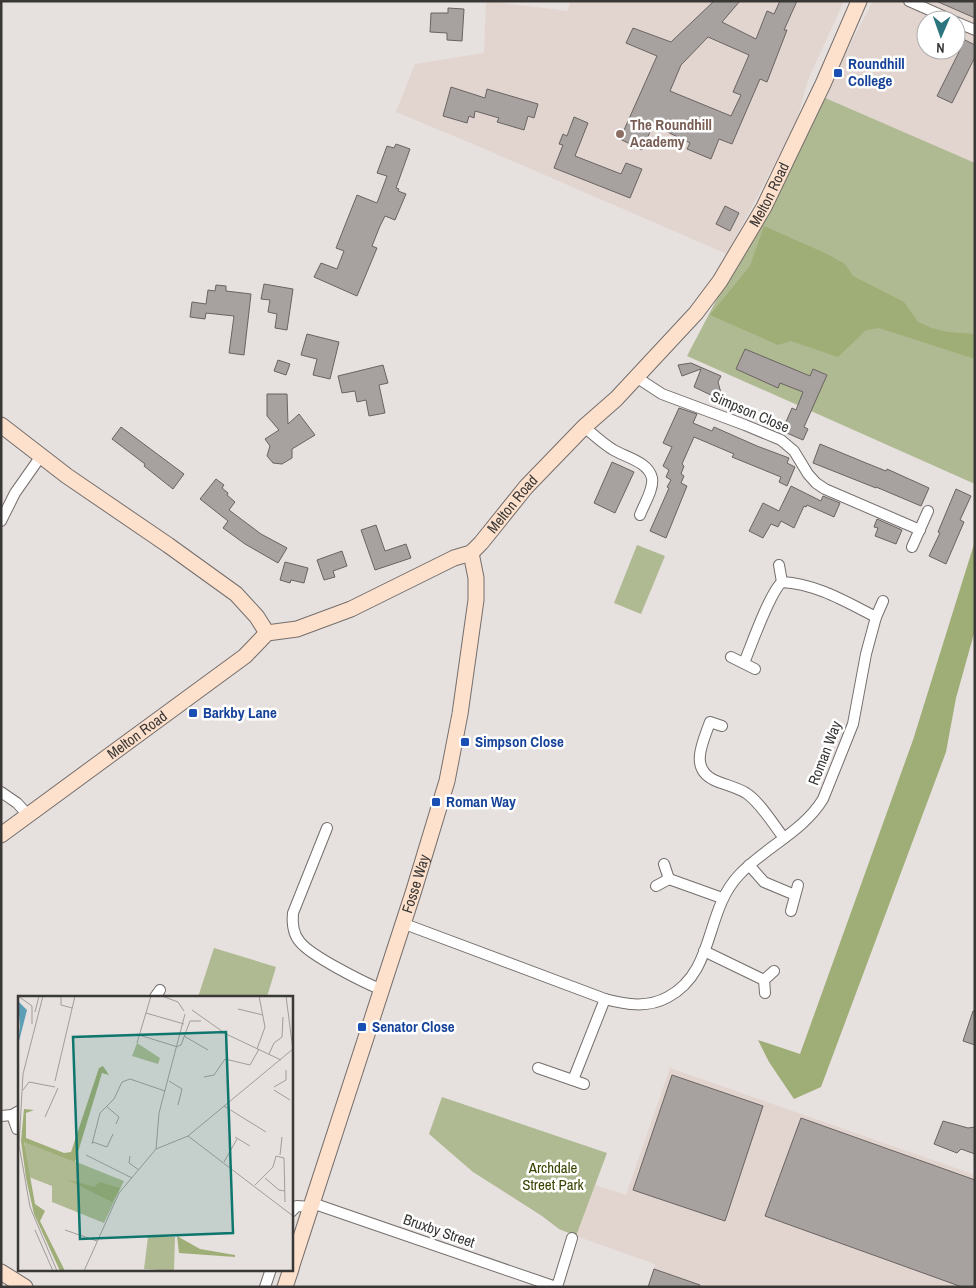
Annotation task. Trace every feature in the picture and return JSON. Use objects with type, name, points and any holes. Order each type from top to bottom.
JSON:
[{"type":"street","name":"Melton Road","points":[[471,553],[526,487],[584,427],[616,399],[696,313],[720,281],[764,206],[823,84],[859,1]]},
{"type":"street","points":[[909,1],[929,10]]},
{"type":"street","name":"Simpson Close","points":[[636,377],[662,394],[746,424],[781,440],[794,451],[816,483],[920,530]]},
{"type":"street","points":[[1,425],[41,456],[236,594],[257,617],[266,632],[297,629],[351,609],[454,558],[471,553]]},
{"type":"street","points":[[584,427],[612,449],[637,461],[648,470],[652,479],[651,490],[640,515]]},
{"type":"street","points":[[1,521],[15,493],[41,456]]},
{"type":"street","points":[[912,547],[928,511]]},
{"type":"street","name":"Fosse Way","points":[[292,1265],[447,781],[460,714],[476,600],[476,578],[471,553]]},
{"type":"street","points":[[779,564],[782,582]]},
{"type":"street","points":[[744,664],[772,596],[778,585],[782,582],[796,582],[818,588],[876,617]]},
{"type":"street","name":"Roman Way","points":[[402,924],[605,999],[625,1004],[659,1002],[676,992],[686,984],[696,971],[722,898],[738,875],[794,832],[811,815],[823,799],[853,724],[866,654],[876,617],[883,601]]},
{"type":"street","name":"Melton Road","points":[[1,835],[245,656],[266,632]]},
{"type":"street","points":[[731,657],[755,668]]},
{"type":"street","points":[[722,726],[710,722],[699,753],[699,762],[704,773],[713,780],[747,793],[784,838]]},
{"type":"street","points":[[1,792],[17,803],[29,816]]},
{"type":"street","points":[[326,828],[293,913],[294,932],[299,941],[309,951],[369,985],[380,989]]},
{"type":"street","points":[[664,864],[669,879]]},
{"type":"street","points":[[749,865],[764,882],[796,890],[791,910]]},
{"type":"street","points":[[656,886],[669,879],[722,898]]},
{"type":"street","points":[[704,951],[764,980]]},
{"type":"street","points":[[764,980],[774,971]]},
{"type":"street","points":[[764,980],[765,993]]},
{"type":"street","points":[[573,1080],[605,999]]},
{"type":"street","points":[[538,1068],[584,1084]]},
{"type":"street","points":[[1,1116],[15,1113],[17,1129]]},
{"type":"street","points":[[292,1211],[297,1206],[312,1205]]},
{"type":"street","name":"Bruxby Street","points":[[312,1205],[557,1287]]},
{"type":"street","points":[[557,1287],[572,1238]]},
{"type":"street","points":[[265,1287],[270,1270]]},
{"type":"street","name":"Fosse Way","points":[[285,1287],[290,1270]]},
{"type":"street","points":[[1,1272],[25,1287]]},
{"type":"shaded area","name":"The Roundhill Academy","points":[[486,1],[568,11],[570,1],[844,1],[808,80],[796,123],[727,254],[396,112],[415,64],[484,53]]},
{"type":"shaded area","points":[[873,1],[975,1],[975,163],[823,97]]},
{"type":"shaded area","points":[[670,1068],[975,1175],[975,1287],[648,1287],[655,1264],[576,1236],[595,1185],[626,1195]]},
{"type":"green space","points":[[823,97],[975,163],[975,484],[687,356]]},
{"type":"green space","points":[[764,226],[845,264],[853,276],[904,302],[918,322],[948,332],[975,334],[975,359],[879,328],[866,330],[838,357],[791,341],[778,345],[710,315],[750,266]]},
{"type":"green space","points":[[975,541],[975,630],[956,698],[946,752],[821,1087],[794,1099],[769,1062],[758,1040],[800,1054],[913,740]]},
{"type":"green space","points":[[637,545],[665,556],[641,614],[614,603]]},
{"type":"green space","points":[[214,948],[276,967],[267,996],[198,996]]},
{"type":"green space","name":"Archdale Street Park","points":[[442,1097],[607,1153],[576,1236],[559,1229],[473,1172],[429,1134]]},
{"type":"building","points":[[714,1],[740,1],[722,22],[756,39],[767,11],[774,14],[780,1],[797,1],[784,30],[787,30],[767,82],[760,79],[732,144],[719,139],[711,159],[687,149],[690,143],[653,125],[642,150],[620,139],[657,56],[626,43],[633,28],[671,42]],"holes":[[[708,37],[749,55],[733,92],[741,95],[731,116],[670,91],[681,65]]]},
{"type":"building","points":[[936,1],[975,1],[975,18],[966,14],[966,10],[957,10]]},
{"type":"building","points":[[448,8],[464,9],[462,41],[447,40],[447,33],[430,32],[431,13],[448,13]]},
{"type":"building","points":[[966,40],[975,45],[975,57],[952,103],[937,96],[955,60],[966,60]]},
{"type":"building","points":[[451,87],[485,98],[487,89],[538,104],[534,118],[528,116],[524,130],[497,122],[499,118],[475,111],[474,118],[469,116],[467,123],[443,116]]},
{"type":"building","points":[[574,117],[588,123],[575,156],[621,174],[626,163],[642,169],[630,198],[554,168],[563,145],[559,144],[563,134],[567,136]]},
{"type":"building","points":[[396,144],[410,149],[396,188],[399,189],[398,191],[406,194],[395,220],[385,216],[380,226],[372,246],[377,248],[357,296],[314,277],[321,263],[337,269],[344,251],[336,248],[357,195],[377,203],[387,176],[377,173],[387,146],[394,148]]},
{"type":"building","points":[[725,206],[739,213],[730,231],[716,224]]},
{"type":"building","points":[[264,284],[293,289],[287,330],[275,328],[277,314],[268,312],[270,300],[261,299]]},
{"type":"building","points":[[216,285],[226,286],[226,291],[251,294],[244,355],[229,353],[234,316],[206,313],[205,319],[190,317],[192,302],[206,304],[208,290],[215,291]]},
{"type":"building","points":[[307,334],[339,342],[330,379],[313,375],[317,359],[301,355]]},
{"type":"building","points":[[745,349],[810,376],[813,369],[827,375],[804,427],[808,429],[803,440],[782,431],[792,408],[796,410],[803,392],[780,383],[778,388],[736,369]]},
{"type":"building","points":[[278,360],[290,364],[286,375],[274,371]]},
{"type":"building","points":[[691,363],[721,376],[718,382],[721,393],[719,396],[715,397],[694,387],[701,369],[682,376],[678,365]]},
{"type":"building","points":[[383,365],[388,383],[379,385],[385,413],[369,416],[366,400],[357,402],[355,391],[342,393],[338,376]]},
{"type":"building","points":[[267,394],[287,394],[288,424],[299,414],[315,435],[292,449],[292,458],[282,464],[273,463],[267,456],[270,446],[265,439],[279,430],[267,416]]},
{"type":"building","points":[[679,408],[697,414],[693,423],[712,431],[714,427],[789,458],[787,463],[795,467],[787,486],[779,482],[781,477],[732,457],[734,454],[694,437],[682,464],[684,466],[681,474],[684,476],[681,483],[687,486],[666,538],[650,531],[671,480],[666,477],[669,470],[663,466],[672,447],[663,443]]},
{"type":"building","points":[[121,427],[184,474],[173,489],[144,466],[145,464],[112,439]]},
{"type":"building","points":[[820,444],[886,471],[887,469],[929,488],[921,506],[813,463]]},
{"type":"building","points":[[612,462],[634,472],[615,513],[594,503]]},
{"type":"building","points":[[216,479],[224,485],[222,488],[235,502],[229,510],[261,534],[287,548],[278,563],[245,544],[223,528],[228,521],[200,499]]},
{"type":"building","points":[[791,486],[821,501],[823,496],[840,503],[834,517],[807,505],[806,507],[804,506],[794,528],[781,521],[778,527],[771,524],[763,538],[749,531],[763,503],[779,511]]},
{"type":"building","points":[[956,489],[971,496],[960,520],[964,522],[946,564],[929,556],[940,533],[938,532]]},
{"type":"building","points":[[877,519],[902,530],[896,544],[875,536],[878,528],[874,527]]},
{"type":"building","points":[[376,525],[385,551],[406,544],[411,558],[375,570],[361,530]]},
{"type":"building","points":[[342,551],[347,566],[333,571],[335,577],[324,580],[317,560]]},
{"type":"building","points":[[285,562],[308,568],[304,583],[291,580],[290,583],[280,580]]},
{"type":"building","points":[[973,1011],[975,1011],[975,1045],[963,1041]]},
{"type":"building","points":[[672,1075],[763,1106],[725,1221],[633,1190]]},
{"type":"building","points":[[801,1118],[975,1180],[975,1287],[962,1287],[765,1216]]},
{"type":"building","points":[[943,1121],[968,1128],[975,1127],[975,1154],[961,1149],[957,1153],[934,1144]]},
{"type":"building","points":[[654,1269],[700,1285],[700,1287],[648,1287]]},
{"type":"place","name":"Roundhill College","points":[[838,73]]},
{"type":"place","name":"The Roundhill Academy","points":[[620,134]]},
{"type":"place","name":"Barkby Lane","points":[[193,713]]},
{"type":"place","name":"Simpson Close","points":[[465,742]]},
{"type":"place","name":"Roman Way","points":[[436,802]]},
{"type":"place","name":"Senator Close","points":[[362,1027]]}]
